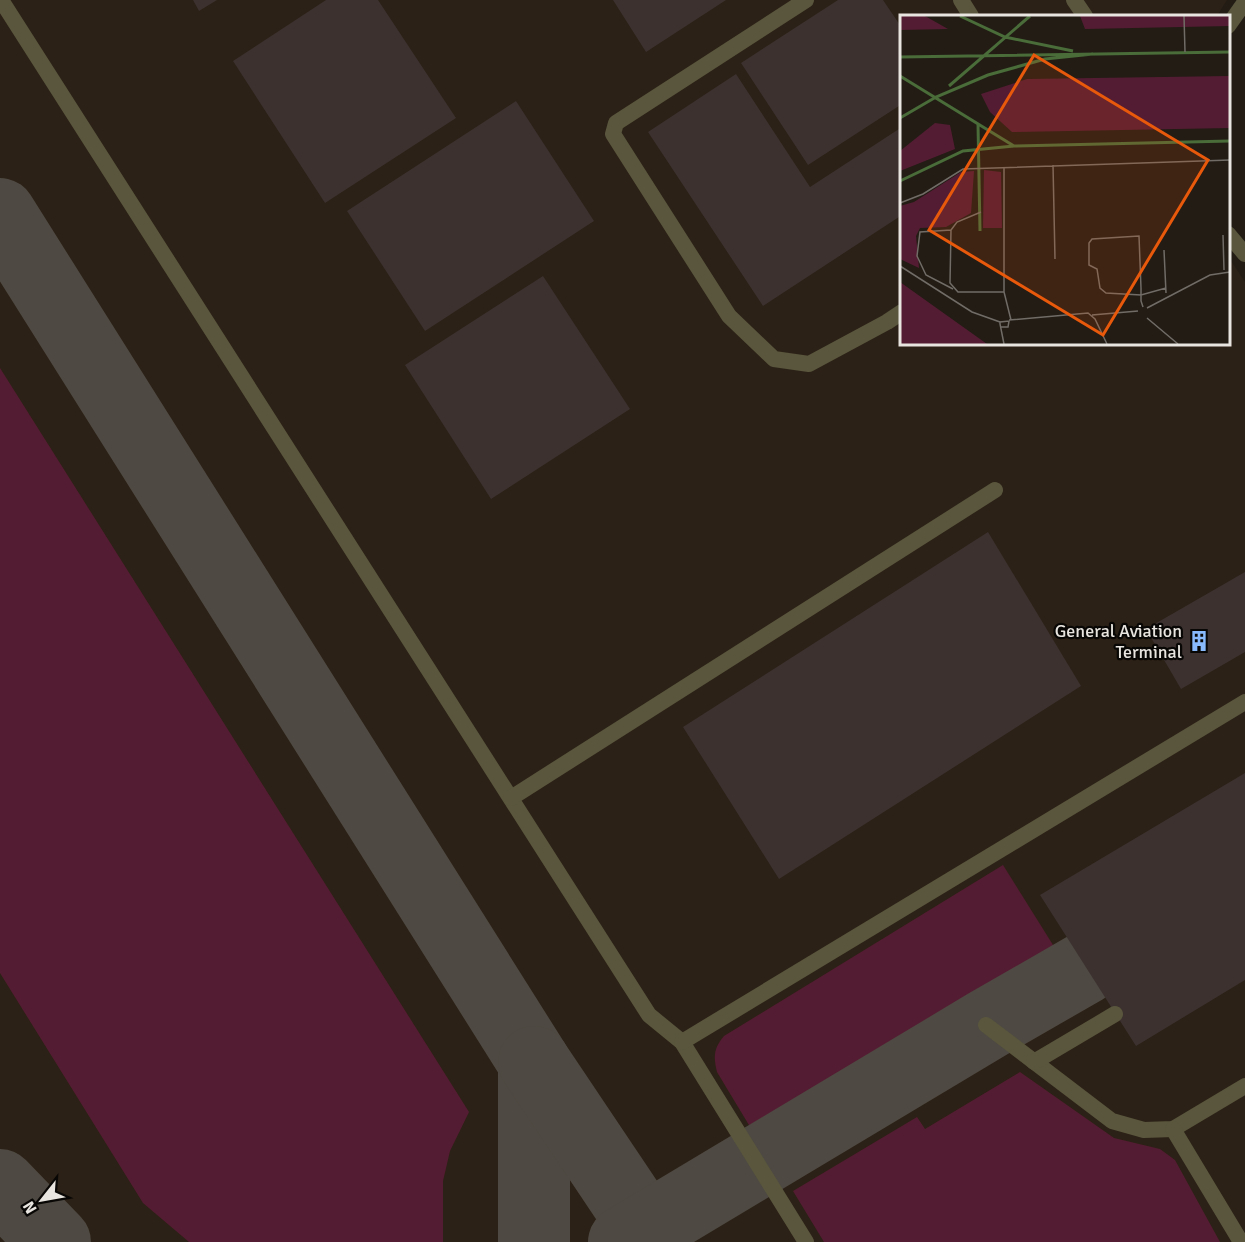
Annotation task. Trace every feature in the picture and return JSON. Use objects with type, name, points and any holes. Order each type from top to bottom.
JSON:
[{"type":"street","points":[[1,0],[649,1015],[682,1042],[806,1242]]},
{"type":"street","points":[[806,0],[616,123],[613,134],[729,316],[774,359],[809,364],[900,313]]},
{"type":"street","points":[[961,0],[970,15]]},
{"type":"street","points":[[1074,0],[1084,15]]},
{"type":"street","points":[[1230,23],[1245,2]]},
{"type":"street","points":[[1230,236],[1245,254]]},
{"type":"street","points":[[511,798],[994,490]]},
{"type":"street","points":[[682,1042],[1245,702]]},
{"type":"street","points":[[1034,1062],[1115,1014]]},
{"type":"street","points":[[986,1026],[1112,1121],[1144,1130],[1173,1129],[1245,1086]]},
{"type":"street","points":[[1173,1129],[1241,1242]]},
{"type":"shaded area","points":[[0,0],[1227,0],[1218,15],[900,15],[900,345],[1230,345],[1230,260],[1245,282],[1245,1242],[0,1242]]},
{"type":"shaded area","points":[[0,368],[469,1112],[450,1151],[443,1181],[443,1242],[189,1242],[143,1203],[0,973]]},
{"type":"shaded area","points":[[1003,865],[1063,961],[758,1140],[717,1072],[715,1052],[724,1036]]},
{"type":"shaded area","points":[[1020,1072],[1114,1138],[1160,1149],[1175,1160],[1220,1242],[824,1242],[793,1191],[917,1117],[925,1129]]},
{"type":"building","points":[[193,0],[217,0],[199,11]]},
{"type":"building","points":[[326,0],[378,0],[456,118],[325,203],[233,61]]},
{"type":"building","points":[[613,0],[726,0],[646,52]]},
{"type":"building","points":[[838,0],[883,0],[900,25],[900,105],[808,165],[741,63]]},
{"type":"building","points":[[736,74],[810,187],[900,128],[900,216],[763,306],[648,132]]},
{"type":"building","points":[[516,101],[594,221],[425,331],[347,211]]},
{"type":"building","points":[[543,276],[630,409],[491,499],[405,365]]},
{"type":"building","points":[[988,532],[1081,686],[779,879],[683,727]]},
{"type":"building","name":"General Aviation Terminal","points":[[1245,572],[1245,652],[1181,689],[1146,629]]},
{"type":"building","points":[[1245,773],[1245,980],[1136,1046],[1040,895]]},
{"type":"taxiway","points":[[0,214],[534,1062],[534,1242]]},
{"type":"taxiway","points":[[624,1242],[1085,968]]},
{"type":"taxiway","points":[[534,1062],[646,1229],[658,1242]]},
{"type":"taxiway","points":[[0,1185],[55,1242]]},
{"type":"place","name":"General Aviation Terminal","points":[[1199,641]]}]
